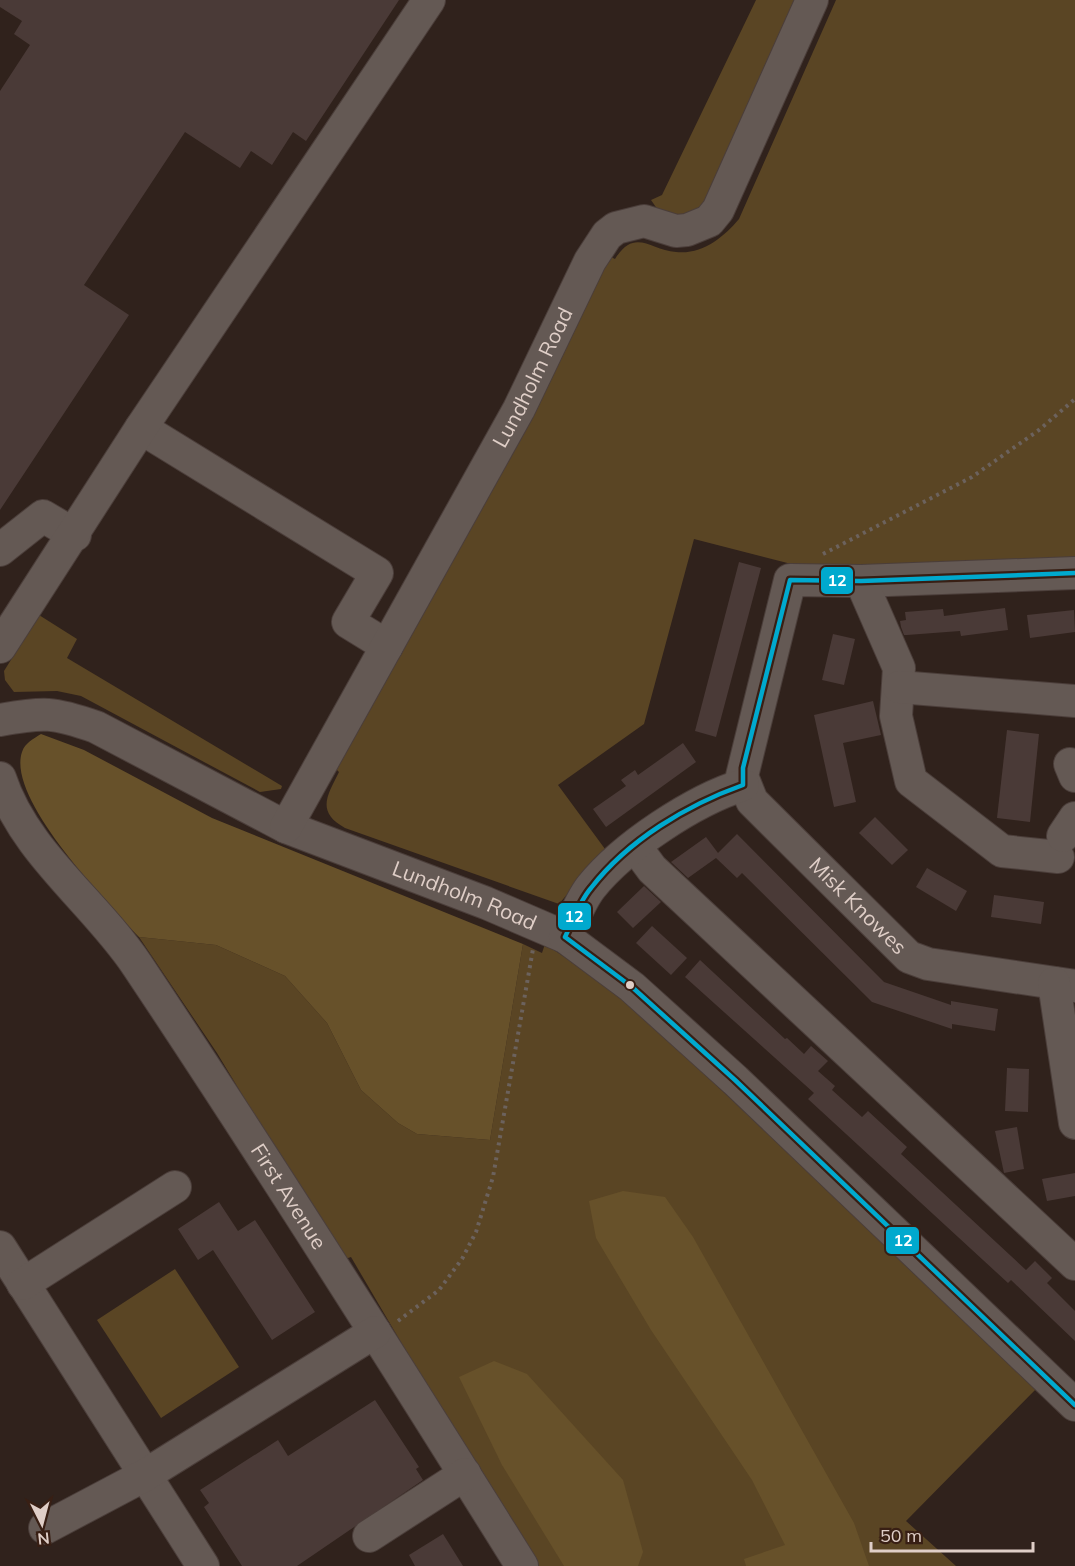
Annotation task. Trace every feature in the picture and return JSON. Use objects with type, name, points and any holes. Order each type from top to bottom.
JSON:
[{"type":"street","points":[[0,647],[75,535],[141,428],[429,0]]},
{"type":"street","name":"Lundholm Road","points":[[286,827],[519,409],[590,261],[607,235],[616,228],[644,221],[676,231],[687,230],[709,221],[718,210],[812,0]]},
{"type":"street","points":[[141,428],[377,573],[348,622],[387,646]]},
{"type":"street","points":[[0,550],[43,516],[75,535]]},
{"type":"street","points":[[565,937],[590,888],[612,865],[635,846],[715,794],[743,784],[742,768],[790,580],[861,581],[1075,573]]},
{"type":"street","points":[[861,581],[899,668],[896,716],[911,781],[1002,851],[1065,837]]},
{"type":"street","points":[[899,687],[1075,701]]},
{"type":"street","name":"Lundholm Road","points":[[0,720],[42,712],[96,727],[286,827],[537,924],[565,937],[632,987],[735,1080],[1075,1405]]},
{"type":"street","name":"First Avenue","points":[[0,778],[34,841],[135,962],[376,1333],[522,1566]]},
{"type":"street","name":"Misk Knowes","points":[[743,784],[752,801],[909,957],[928,964],[1064,985]]},
{"type":"street","name":"First Avenue","points":[[0,815],[34,841]]},
{"type":"street","points":[[635,846],[652,869],[1075,1264]]},
{"type":"street","points":[[1064,985],[1075,1123]]},
{"type":"street","points":[[23,1284],[175,1187]]},
{"type":"street","points":[[0,1247],[147,1474],[203,1566]]},
{"type":"street","points":[[45,1528],[147,1474],[376,1333]]},
{"type":"street","points":[[369,1536],[465,1474]]},
{"type":"path","points":[[818,556],[972,477],[1039,430],[1075,399]]},
{"type":"path","points":[[376,1333],[410,1314],[439,1290],[462,1259],[476,1232],[493,1177],[537,924]]},
{"type":"shaded area","points":[[756,0],[799,0],[707,205],[686,217],[660,213],[651,200],[662,195]]},
{"type":"shaded area","points":[[836,0],[1075,0],[1075,561],[811,569],[694,539],[644,724],[558,785],[605,849],[559,904],[345,828],[330,816],[327,810],[328,796],[339,772],[334,767],[609,256],[615,259],[622,249],[636,242],[676,252],[695,251],[712,243],[733,226],[739,219]]},
{"type":"shaded area","points":[[39,615],[77,639],[67,658],[282,786],[281,789],[260,792],[81,696],[57,691],[14,692],[5,680],[4,671]]},
{"type":"shaded area","points":[[41,734],[84,750],[212,818],[523,944],[490,1140],[417,1134],[398,1123],[361,1090],[327,1023],[285,976],[216,945],[139,937],[63,850],[29,796],[21,772],[22,752],[27,744]]},
{"type":"shaded area","points":[[139,937],[216,945],[285,976],[327,1023],[361,1090],[398,1123],[417,1134],[490,1140],[523,944],[542,953],[545,944],[618,993],[1038,1387],[906,1521],[956,1566],[539,1566],[429,1390],[351,1257],[342,1260],[217,1053]]},
{"type":"shaded area","points":[[623,1191],[665,1197],[693,1237],[854,1523],[869,1566],[746,1566],[744,1559],[785,1545],[752,1480],[651,1330],[596,1238],[589,1201]]},
{"type":"shaded area","points":[[175,1269],[239,1367],[161,1418],[97,1320]]},
{"type":"shaded area","points":[[494,1361],[527,1374],[623,1480],[643,1552],[638,1566],[564,1566],[502,1465],[459,1377]]},
{"type":"building","points":[[0,0],[399,0],[306,141],[293,132],[272,165],[251,151],[240,168],[185,132],[84,285],[129,315],[0,510],[0,91],[30,45],[14,34],[22,21],[0,7]]},
{"type":"building","points":[[739,562],[761,568],[716,737],[695,731]]},
{"type":"building","points":[[1005,608],[1008,630],[961,636],[960,631],[904,635],[900,621],[906,620],[905,612],[943,609],[944,616]]},
{"type":"building","points":[[1074,610],[1075,632],[1030,638],[1027,615]]},
{"type":"building","points":[[833,634],[855,639],[844,685],[822,680]]},
{"type":"building","points":[[873,701],[881,735],[843,743],[856,802],[834,807],[814,715]]},
{"type":"building","points":[[1007,730],[1039,734],[1030,822],[997,818]]},
{"type":"building","points":[[683,743],[696,762],[606,827],[593,809],[626,786],[621,780],[635,770],[638,775]]},
{"type":"building","points":[[875,817],[908,850],[892,865],[859,833]]},
{"type":"building","points":[[737,834],[884,982],[951,1005],[951,1001],[998,1009],[995,1031],[952,1024],[952,1029],[872,1002],[742,873],[737,878],[716,858],[688,878],[671,862],[706,837],[718,853]]},
{"type":"building","points":[[927,868],[967,891],[956,911],[916,887]]},
{"type":"building","points":[[644,886],[661,902],[633,928],[617,912]]},
{"type":"building","points":[[994,895],[1044,902],[1041,924],[991,917]]},
{"type":"building","points":[[652,926],[687,958],[671,975],[636,943]]},
{"type":"building","points":[[700,960],[804,1054],[811,1046],[828,1061],[818,1071],[835,1086],[832,1090],[862,1117],[868,1111],[907,1147],[901,1154],[1026,1270],[1035,1261],[1052,1278],[1047,1283],[1075,1311],[1075,1341],[1011,1280],[1008,1283],[808,1099],[814,1093],[685,977]]},
{"type":"building","points":[[1007,1068],[1029,1069],[1028,1112],[1005,1111]]},
{"type":"building","points":[[1017,1127],[1024,1169],[1004,1173],[995,1131]]},
{"type":"building","points":[[1075,1173],[1075,1196],[1047,1201],[1042,1179]]},
{"type":"building","points":[[219,1202],[238,1231],[255,1220],[315,1312],[272,1340],[213,1250],[198,1260],[178,1229]]},
{"type":"building","points":[[375,1400],[419,1467],[416,1469],[423,1480],[297,1566],[242,1566],[204,1507],[209,1503],[200,1490],[278,1440],[288,1456]]},
{"type":"building","points":[[443,1534],[463,1566],[415,1566],[409,1555]]},
{"type":"transit line","name":"12","points":[[1075,573],[861,581],[790,580],[743,768],[743,785],[680,814],[622,854],[587,893],[565,937],[632,987],[735,1080],[1075,1405]]}]
